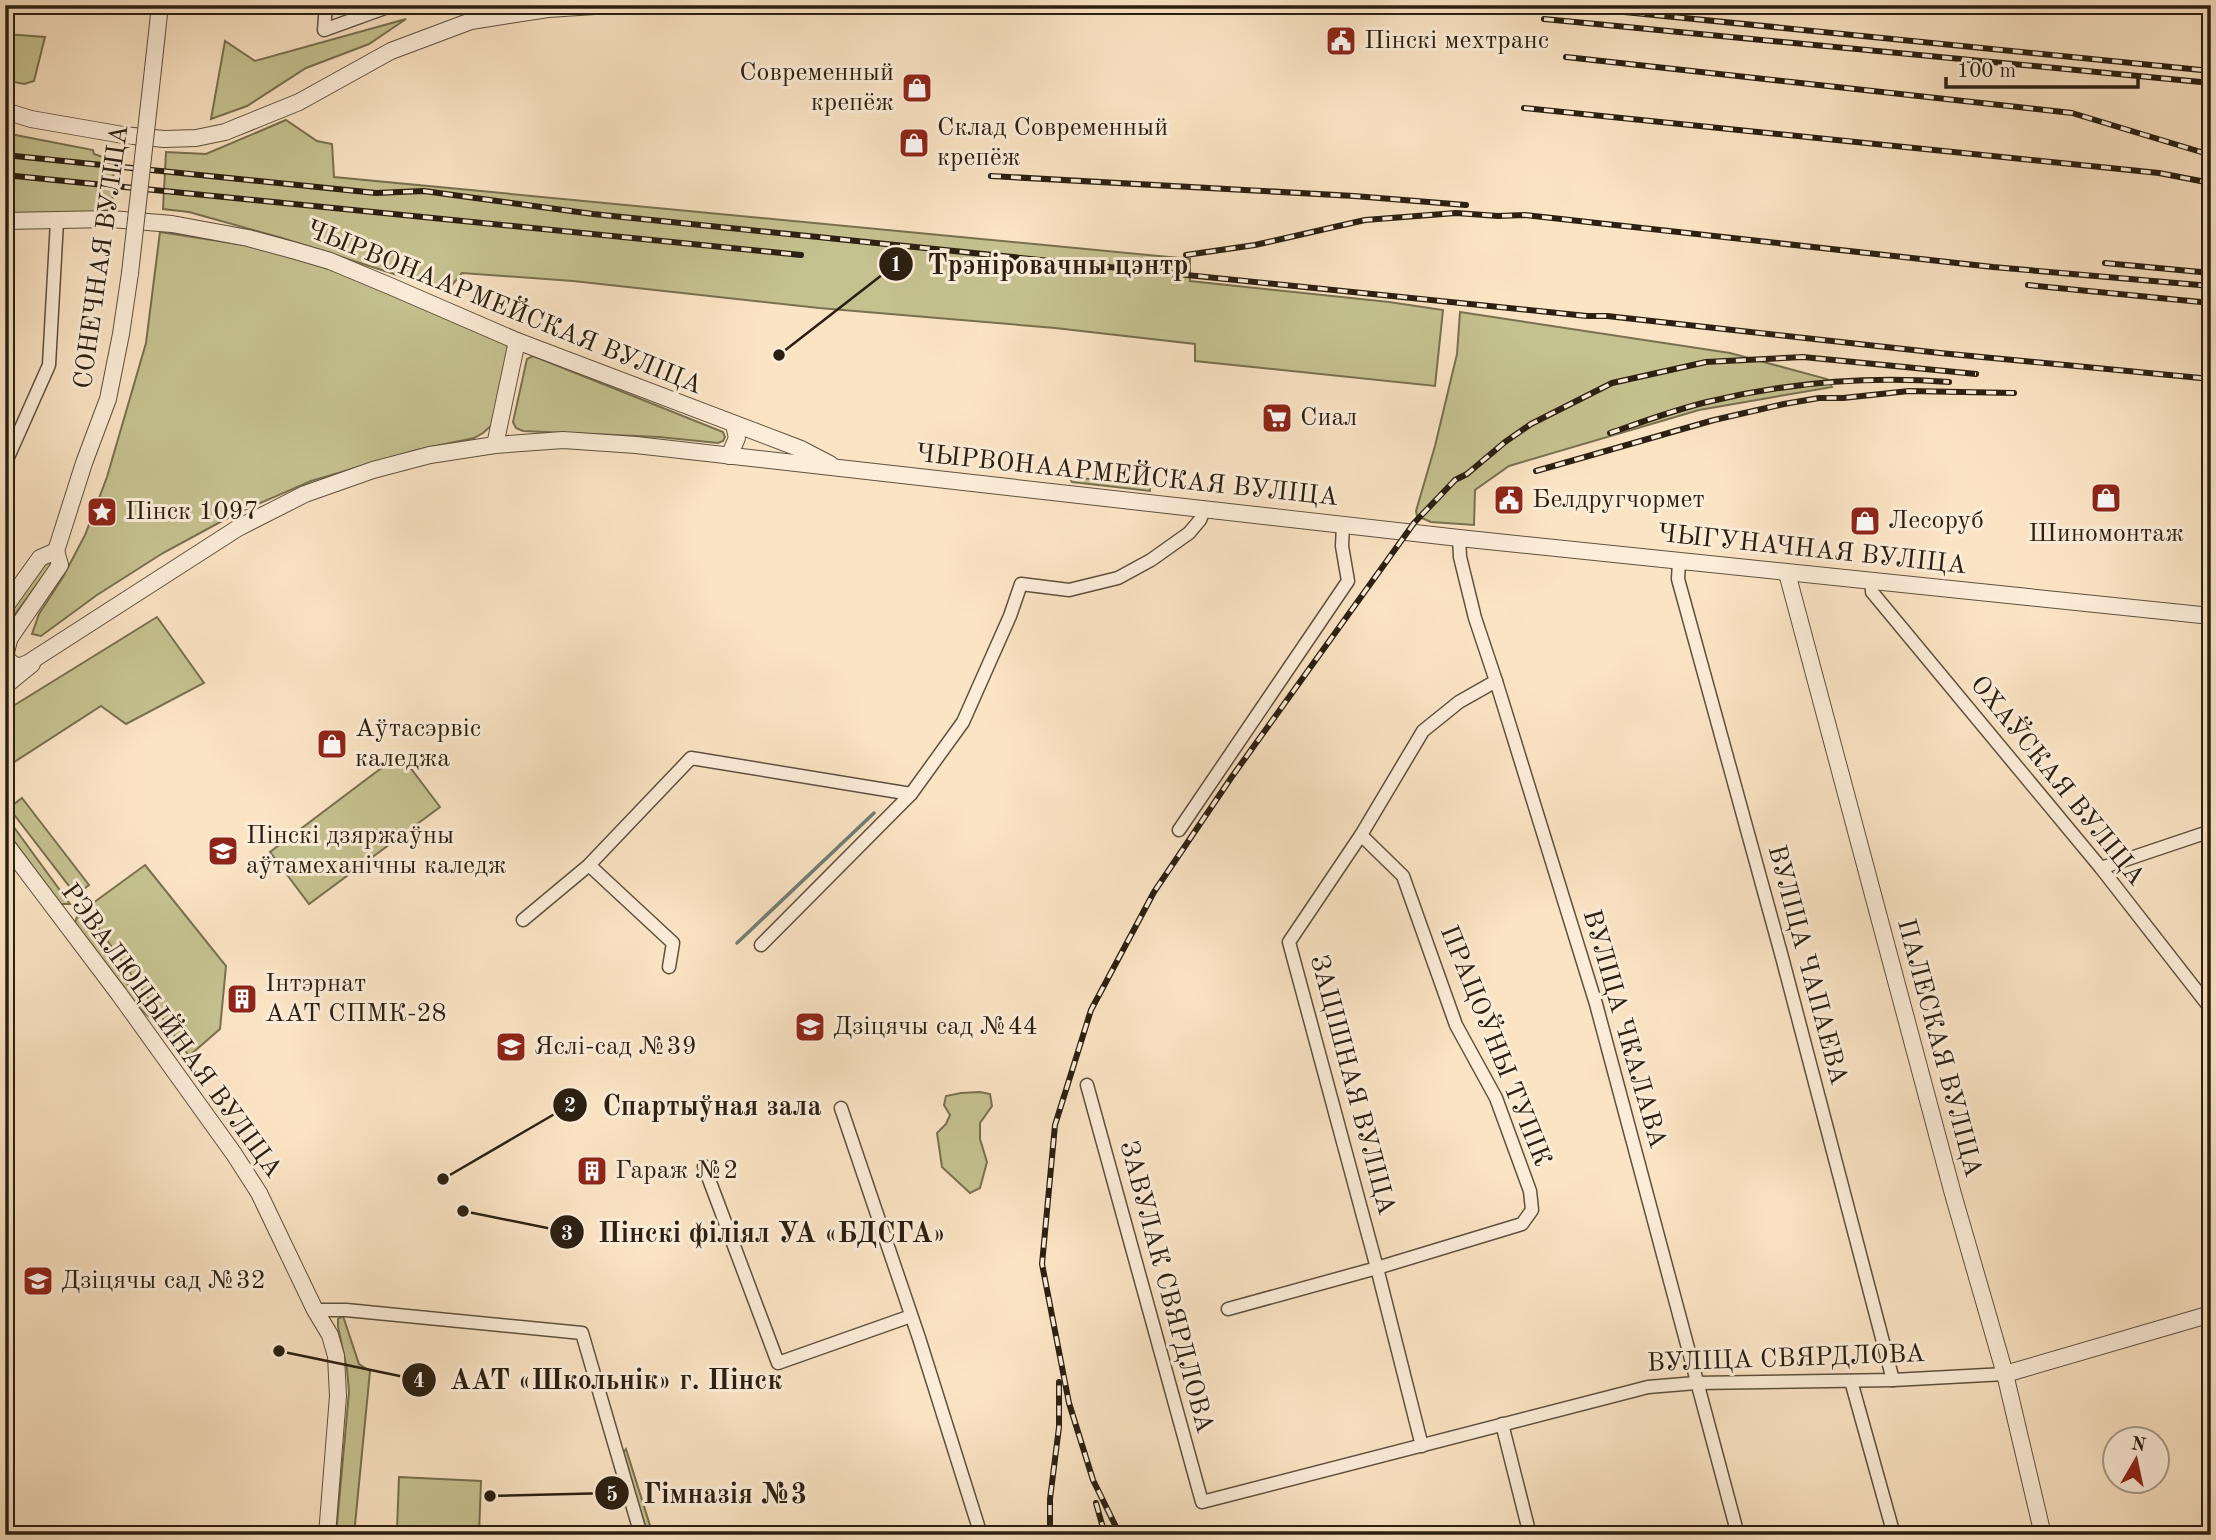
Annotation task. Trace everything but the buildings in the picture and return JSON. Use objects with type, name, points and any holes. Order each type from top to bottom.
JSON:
[{"type":"street","name":"СОНЕЧНАЯ ВУЛІЦА","points":[[7,643],[60,565],[56,551],[107,399],[130,274],[160,5]]},
{"type":"street","points":[[326,5],[324,30],[393,5]]},
{"type":"street","points":[[5,111],[31,119],[123,135],[164,139],[196,138],[225,132],[299,102],[391,51],[471,21],[548,9],[610,5]]},
{"type":"street","name":"ЧЫРВОНААРМЕЙСКАЯ ВУЛІЦА","points":[[5,221],[111,219],[172,223],[260,241],[330,261],[517,341],[801,449],[841,469]]},
{"type":"street","name":"СОНЕЧНАЯ ВУЛІЦА","points":[[5,464],[50,365],[57,221]]},
{"type":"street","points":[[495,445],[517,341]]},
{"type":"street","points":[[729,456],[737,438],[734,425]]},
{"type":"street","name":"ЧЫРВОНААРМЕЙСКАЯ ВУЛІЦА","points":[[5,686],[39,658],[238,528],[305,494],[373,470],[430,455],[495,445],[563,440],[636,445],[1408,533]]},
{"type":"street","points":[[761,945],[911,794],[963,722],[1021,584],[1069,590],[1118,579],[1189,533],[1200,520],[1204,510]]},
{"type":"street","points":[[1179,830],[1348,581],[1342,545],[1343,525]]},
{"type":"street","name":"ЧЫГУНАЧНАЯ ВУЛІЦА","points":[[1408,533],[2211,616]]},
{"type":"street","name":"ВУЛІЦА ЧКАЛАВА","points":[[1459,538],[1460,557],[1475,618],[1596,1004],[1738,1535]]},
{"type":"street","points":[[5,607],[40,558],[56,551]]},
{"type":"street","name":"ВУЛІЦА ЧАПАЕВА","points":[[1679,562],[1678,579],[1782,957],[1893,1380]]},
{"type":"street","name":"ПАЛЕСКАЯ ВУЛІЦА","points":[[1787,573],[1953,1194],[2005,1374],[2043,1535]]},
{"type":"street","name":"ОХАЎСКАЯ ВУЛІЦА","points":[[1872,582],[1872,592],[2101,868],[2211,1009]]},
{"type":"street","name":"ЧЫРВОНААРМЕЙСКАЯ ВУЛІЦА","points":[[7,643],[7,660],[18,667],[39,658]]},
{"type":"street","name":"ЗАЦІШНАЯ ВУЛІЦА","points":[[1422,1446],[1289,942],[1361,835],[1423,731],[1459,702],[1496,681]]},
{"type":"street","points":[[523,920],[589,865],[691,758],[911,794]]},
{"type":"street","points":[[2101,868],[2211,831]]},
{"type":"street","name":"ПРАЦОЎНЫ ТУПІК","points":[[1361,835],[1403,876],[1456,1025],[1496,1098],[1530,1191],[1532,1210],[1522,1224],[1377,1268]]},
{"type":"street","name":"РЭВАЛЮЦЫЙНАЯ ВУЛІЦА","points":[[5,843],[119,994],[234,1154],[259,1194],[315,1310],[330,1335],[337,1366],[336,1426],[327,1535]]},
{"type":"street","points":[[589,865],[673,943],[669,967]]},
{"type":"street","name":"ЗАВУЛАК СВЯРДЛОВА","points":[[1087,1085],[1202,1502]]},
{"type":"street","points":[[841,1108],[981,1535]]},
{"type":"street","points":[[704,1166],[778,1363],[911,1316]]},
{"type":"street","points":[[1228,1309],[1377,1268]]},
{"type":"street","points":[[315,1310],[346,1310],[582,1333],[641,1535]]},
{"type":"street","name":"ВУЛІЦА СВЯРДЛОВА","points":[[1202,1502],[1648,1387],[1696,1383],[1893,1380],[2005,1374],[2211,1314]]},
{"type":"street","points":[[1850,1381],[1894,1535]]},
{"type":"street","points":[[1502,1424],[1530,1535]]},
{"type":"shaded area","points":[[406,19],[369,44],[306,68],[247,106],[211,119],[225,41],[255,61]]},
{"type":"shaded area","points":[[5,34],[45,37],[34,81],[24,84],[5,80]]},
{"type":"shaded area","points":[[286,120],[317,141],[332,144],[334,177],[1190,259],[1190,281],[1443,310],[1435,386],[1195,361],[1195,344],[573,281],[462,273],[447,291],[282,238],[189,212],[163,209],[166,152],[206,154]]},
{"type":"shaded area","points":[[5,133],[93,150],[94,154],[114,161],[112,210],[50,217],[5,217]]},
{"type":"shaded area","points":[[160,232],[264,248],[316,264],[485,329],[505,342],[509,350],[492,425],[474,438],[417,450],[311,481],[235,514],[163,553],[97,595],[41,636],[32,634],[39,614],[63,577],[85,535],[107,477],[146,343]]},
{"type":"shaded area","points":[[1460,312],[1730,353],[1827,379],[1832,387],[1699,410],[1509,466],[1475,490],[1474,525],[1431,522],[1417,516],[1416,511],[1457,354]]},
{"type":"shaded area","points":[[533,356],[723,432],[725,437],[718,443],[659,437],[523,431],[516,428],[513,422],[527,359]]},
{"type":"shaded area","points":[[1072,477],[1149,486],[1150,491],[1072,482]]},
{"type":"shaded area","points":[[40,559],[52,559],[51,565],[5,628],[5,612]]},
{"type":"shaded area","points":[[157,617],[204,683],[126,724],[101,706],[5,768],[5,711]]},
{"type":"shaded area","points":[[400,754],[440,807],[309,904],[270,852]]},
{"type":"shaded area","points":[[22,798],[89,885],[76,895],[9,808]]},
{"type":"shaded area","points":[[5,815],[70,904],[60,904],[5,829]]},
{"type":"shaded area","points":[[145,865],[226,966],[220,1029],[189,1056],[85,909]]},
{"type":"shaded area","points":[[78,914],[154,1021],[129,999],[75,923]]},
{"type":"shaded area","points":[[980,1092],[990,1094],[992,1106],[980,1123],[980,1139],[987,1162],[980,1188],[970,1193],[942,1167],[937,1133],[950,1115],[944,1105],[946,1096]]},
{"type":"shaded area","points":[[343,1316],[359,1364],[370,1371],[354,1535],[336,1535],[349,1392],[338,1327],[338,1319]]},
{"type":"shaded area","points":[[626,1449],[653,1535],[646,1535],[622,1454]]},
{"type":"shaded area","points":[[399,1477],[481,1481],[479,1534],[397,1530]]},
{"type":"waterway","points":[[737,943],[874,813]]},
{"type":"railway","points":[[1555,5],[2211,71]]},
{"type":"railway","points":[[1544,19],[2211,83]]},
{"type":"railway","points":[[1566,57],[2072,113],[2211,155]]},
{"type":"railway","points":[[1524,108],[2159,173],[2211,183]]},
{"type":"railway","points":[[5,155],[376,193],[424,191],[593,214],[2211,379]]},
{"type":"railway","points":[[5,175],[801,255]]},
{"type":"railway","points":[[991,176],[1354,196],[1466,205]]},
{"type":"railway","points":[[1186,255],[1255,245],[1365,220],[1456,213],[1525,215],[1993,267],[2211,286]]},
{"type":"railway","points":[[2105,263],[2211,273]]},
{"type":"railway","points":[[2028,285],[2211,303]]},
{"type":"railway","points":[[1120,1535],[1093,1480],[1069,1403],[1042,1264],[1055,1125],[1091,1010],[1154,892],[1231,778],[1414,523],[1455,480],[1467,474],[1505,442],[1531,424],[1612,383],[1706,362],[1803,357],[1976,374]]},
{"type":"railway","points":[[1610,433],[1695,405],[1766,390],[1858,381],[1949,382]]},
{"type":"railway","points":[[1536,471],[1714,420],[1819,398],[1909,391],[2014,393]]},
{"type":"railway","points":[[1050,1535],[1050,1499],[1059,1427],[1059,1382]]},
{"type":"railway","points":[[1096,1503],[1105,1535]]},
{"type":"place","name":"Пінскі мехтранс","points":[[1341,41]]},
{"type":"place","name":"Современный крепёж","points":[[917,88]]},
{"type":"place","name":"Склад Современный крепёж","points":[[914,143]]},
{"type":"place","name":"Трэніровачны цэнтр","points":[[779,355]]},
{"type":"place","name":"Сиал","points":[[1277,418]]},
{"type":"place","name":"Шиномонтаж","points":[[2106,498]]},
{"type":"place","name":"Белдругчормет","points":[[1509,500]]},
{"type":"place","name":"Пінск 1097","points":[[102,512]]},
{"type":"place","name":"Лесоруб","points":[[1865,521]]},
{"type":"place","name":"Аўтасэрвіс каледжа","points":[[332,744]]},
{"type":"place","name":"Пінскі дзяржаўны аўтамеханічны каледж","points":[[223,851]]},
{"type":"place","name":"Інтэрнат ААТ СПМК-28","points":[[242,999]]},
{"type":"place","name":"Дзіцячы сад №44","points":[[810,1027]]},
{"type":"place","name":"Яслі-сад №39","points":[[511,1047]]},
{"type":"place","name":"Гараж №2","points":[[592,1171]]},
{"type":"place","name":"Спартыўная зала","points":[[443,1179]]},
{"type":"place","name":"Пінскі філіял УА «БДСГА»","points":[[463,1211]]},
{"type":"place","name":"Дзіцячы сад №32","points":[[38,1281]]},
{"type":"place","name":"ААТ «Школьнік» г. Пінск","points":[[279,1351]]},
{"type":"place","name":"Гімназія №3","points":[[490,1496]]}]
